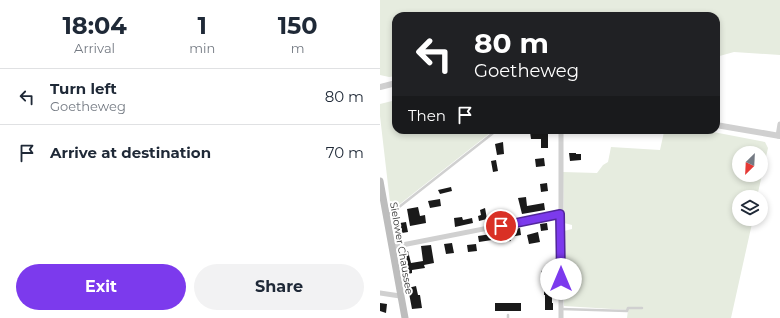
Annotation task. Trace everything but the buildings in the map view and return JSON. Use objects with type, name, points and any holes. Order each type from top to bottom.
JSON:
[{"type":"main road","name":"Sielower Chaussee","points":[[380,180],[404,318]]},
{"type":"street","points":[[380,87],[392,84]]},
{"type":"street","points":[[720,126],[779,136],[780,124]]},
{"type":"street","points":[[560,134],[561,318]]},
{"type":"street","points":[[392,247],[560,214]]},
{"type":"street","points":[[380,293],[400,296]]},
{"type":"lane","points":[[386,215],[394,212],[492,134]]},
{"type":"lane","points":[[561,309],[627,311],[628,308],[642,308]]},
{"type":"shaded area","points":[[380,0],[780,0],[780,55],[734,52],[720,56],[720,12],[392,12],[392,77],[380,75]]},
{"type":"shaded area","points":[[392,101],[392,134],[489,134],[391,211],[380,116],[380,104]]},
{"type":"shaded area","points":[[720,133],[765,142],[767,146],[732,146],[732,182],[760,182],[759,190],[732,190],[732,226],[751,226],[731,318],[627,318],[628,310],[564,306],[564,231],[572,229],[572,225],[564,223],[563,172],[597,173],[603,165],[608,162],[611,147],[660,150],[664,134]]},
{"type":"route","points":[[501,226],[560,214],[561,279]]}]
